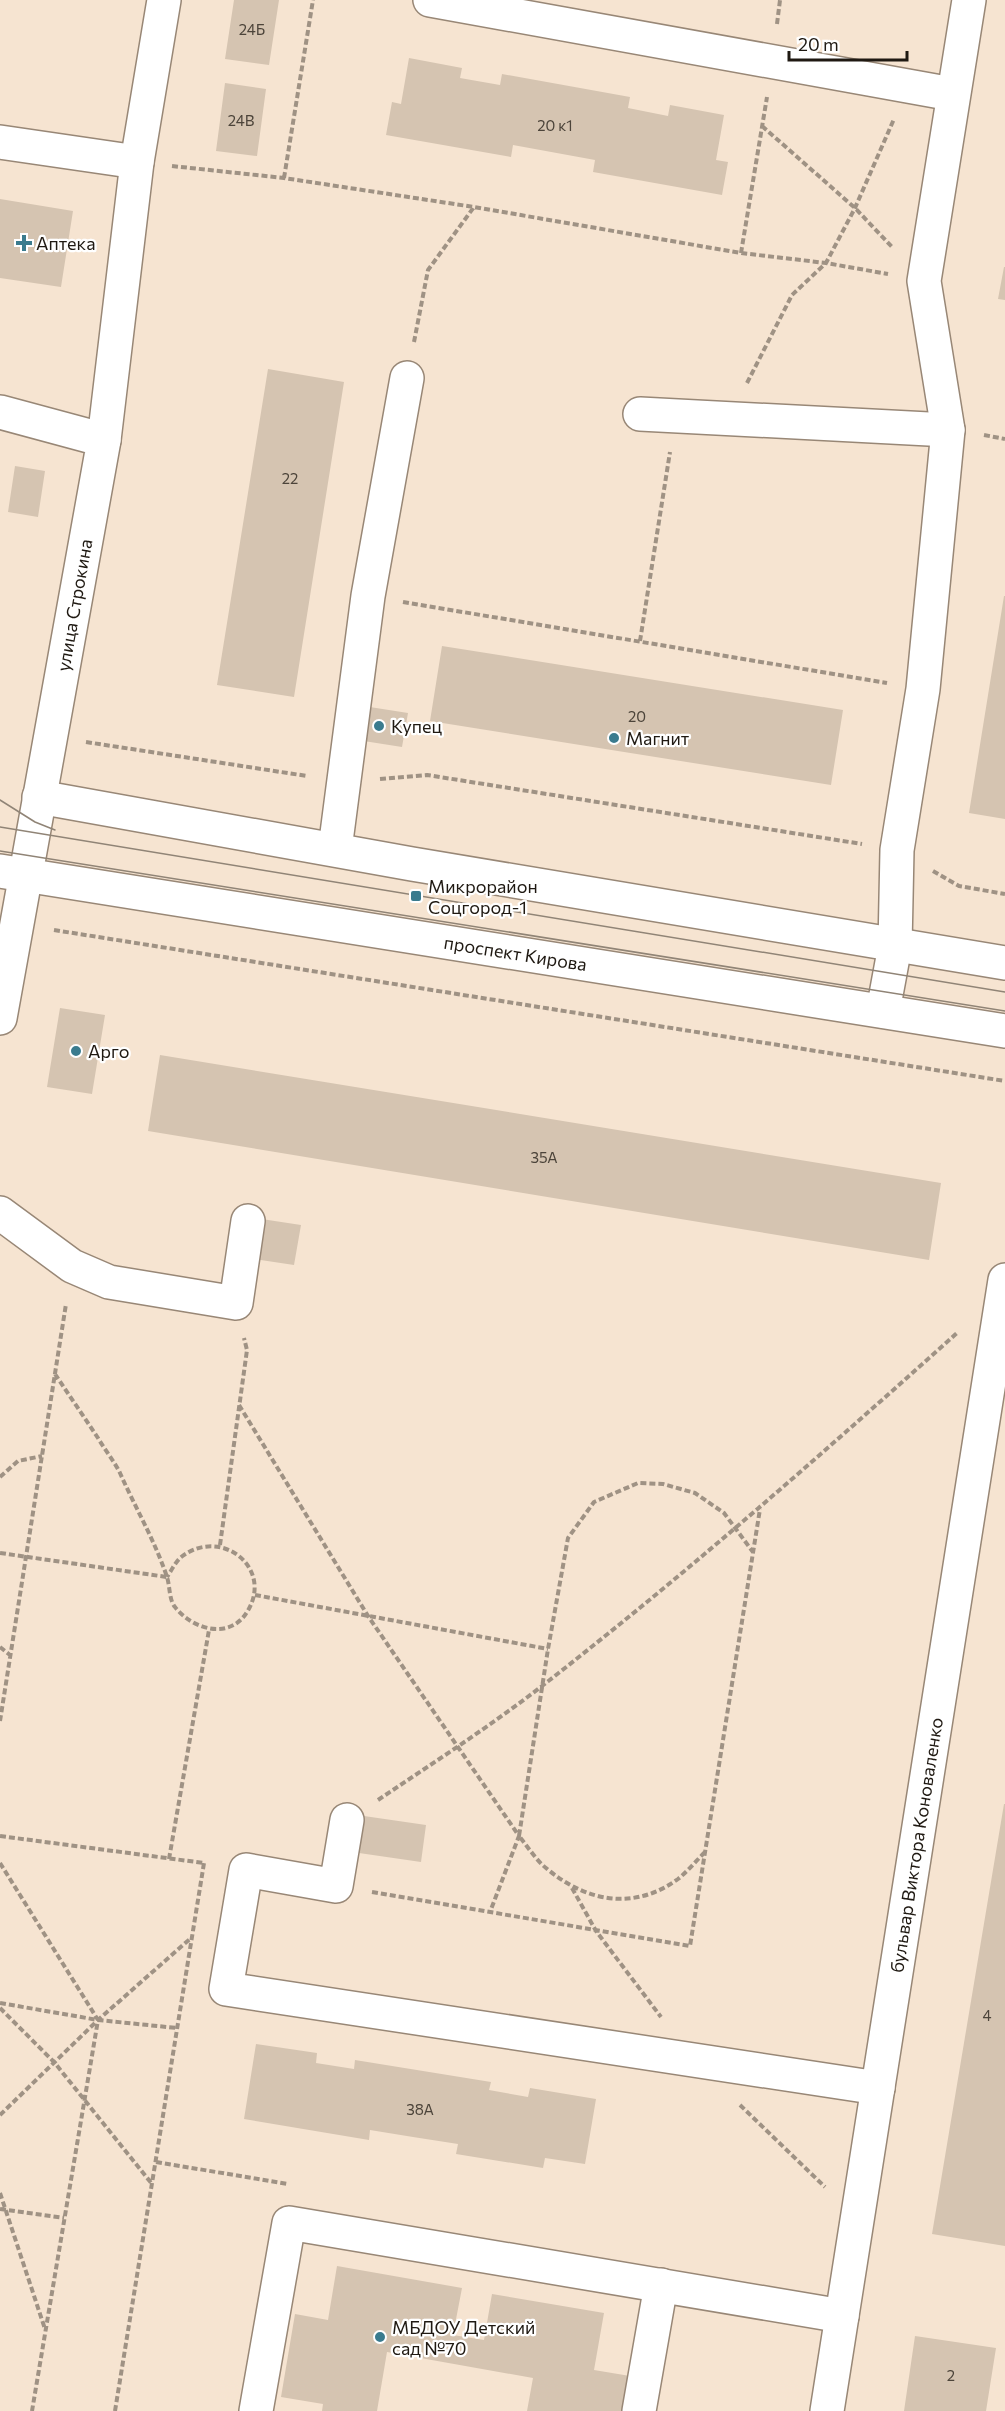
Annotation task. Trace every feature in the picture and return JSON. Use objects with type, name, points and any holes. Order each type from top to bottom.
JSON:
[{"type":"street","name":"улица Строкина","points":[[0,1018],[15,923],[13,873],[39,797],[104,441],[137,162],[164,0]]},
{"type":"street","points":[[430,0],[952,94]]},
{"type":"street","points":[[883,1011],[895,946],[897,850],[923,690],[948,430],[924,281],[952,94],[969,0]]},
{"type":"street","points":[[0,142],[137,162]]},
{"type":"street","points":[[335,849],[368,596],[407,378]]},
{"type":"street","points":[[0,412],[104,441]]},
{"type":"street","points":[[640,414],[948,430]]},
{"type":"street","points":[[39,797],[895,946],[1005,963]]},
{"type":"street","name":"проспект Кирова","points":[[13,873],[1005,1031]]},
{"type":"street","points":[[0,1213],[72,1266],[109,1282],[236,1303],[248,1221]]},
{"type":"street","name":"бульвар Виктора Коноваленко","points":[[827,2411],[1005,1280]]},
{"type":"street","points":[[347,1820],[336,1886],[246,1870],[226,1989],[878,2088]]},
{"type":"street","points":[[256,2411],[289,2223],[842,2316]]},
{"type":"street","points":[[639,2411],[661,2285]]},
{"type":"path","points":[[284,178],[313,0]]},
{"type":"path","points":[[741,253],[780,0]]},
{"type":"path","points":[[728,418],[792,295],[826,263],[855,208],[894,120],[917,88]]},
{"type":"path","points":[[762,126],[855,208],[924,281]]},
{"type":"path","points":[[137,162],[284,178],[474,207],[741,253],[826,263],[924,281]]},
{"type":"path","points":[[407,378],[428,270],[474,207]]},
{"type":"path","points":[[640,641],[676,415]]},
{"type":"path","points":[[368,596],[923,690]]},
{"type":"path","points":[[50,736],[345,782],[427,775],[897,850],[959,886],[1005,894]]},
{"type":"path","points":[[15,923],[1005,1081]]},
{"type":"path","points":[[0,1721],[72,1266]]},
{"type":"path","points":[[220,1545],[247,1350],[236,1303]]},
{"type":"path","points":[[347,1820],[458,1747],[542,1686],[760,1509],[959,1331]]},
{"type":"path","points":[[55,1374],[118,1469],[167,1577],[173,1606],[192,1623],[209,1630],[235,1625],[247,1612],[255,1595],[252,1571],[243,1557],[220,1545],[194,1550],[178,1559],[167,1577]]},
{"type":"path","points":[[239,1406],[368,1616],[519,1836],[544,1867],[571,1887],[598,1897],[622,1900],[651,1893],[678,1878],[705,1851]]},
{"type":"path","points":[[0,1477],[18,1461],[42,1456]]},
{"type":"path","points":[[490,1912],[519,1836],[548,1648],[568,1538],[594,1502],[638,1483],[663,1484],[695,1493],[724,1513],[753,1552]]},
{"type":"path","points":[[336,1886],[690,1946],[760,1509]]},
{"type":"path","points":[[0,1553],[167,1577]]},
{"type":"path","points":[[255,1595],[548,1648]]},
{"type":"path","points":[[169,1859],[209,1630]]},
{"type":"path","points":[[0,1647],[10,1656]]},
{"type":"path","points":[[0,1836],[246,1870]]},
{"type":"path","points":[[0,1863],[98,2020],[32,2411]]},
{"type":"path","points":[[115,2411],[204,1863]]},
{"type":"path","points":[[0,2115],[98,2020],[192,1938]]},
{"type":"path","points":[[0,2003],[98,2020],[178,2028]]},
{"type":"path","points":[[0,2008],[54,2062],[152,2184]]},
{"type":"path","points":[[0,2193],[3,2210],[45,2330]]},
{"type":"path","points":[[3,2210],[64,2218]]},
{"type":"building","points":[[234,0],[279,0],[269,65],[225,59]]},
{"type":"building","points":[[409,58],[462,68],[460,78],[500,85],[502,74],[630,97],[628,108],[668,116],[670,105],[724,115],[716,160],[728,162],[722,195],[593,172],[595,160],[513,145],[511,157],[386,135],[392,102],[401,104]]},
{"type":"building","points":[[225,83],[266,89],[257,156],[216,151]]},
{"type":"building","points":[[0,199],[73,211],[61,287],[0,278]]},
{"type":"building","points":[[1005,267],[1005,300],[998,299]]},
{"type":"building","points":[[268,369],[344,382],[294,697],[217,685]]},
{"type":"building","points":[[15,466],[45,471],[38,517],[8,512]]},
{"type":"building","points":[[1005,596],[1005,819],[969,813]]},
{"type":"building","points":[[442,646],[843,710],[831,785],[430,721]]},
{"type":"building","name":"Купец","points":[[357,705],[408,713],[402,747],[351,739]]},
{"type":"building","name":"Арго","points":[[60,1008],[105,1015],[92,1094],[47,1087]]},
{"type":"building","points":[[160,1055],[941,1183],[929,1260],[148,1131]]},
{"type":"building","points":[[255,1218],[301,1225],[294,1265],[248,1258]]},
{"type":"building","points":[[1005,1804],[1005,2246],[932,2234]]},
{"type":"building","points":[[364,1816],[426,1825],[421,1862],[359,1853]]},
{"type":"building","points":[[256,2044],[317,2053],[316,2063],[354,2069],[355,2060],[491,2082],[489,2090],[528,2097],[530,2088],[596,2099],[585,2164],[545,2158],[543,2168],[456,2154],[458,2144],[370,2130],[369,2140],[244,2119]]},
{"type":"building","name":"МБДОУ Детский сад №70","points":[[337,2266],[462,2288],[453,2335],[484,2340],[492,2294],[604,2313],[594,2370],[630,2376],[624,2411],[527,2411],[533,2378],[387,2352],[377,2411],[322,2411],[323,2404],[281,2397],[295,2314],[328,2320]]},
{"type":"building","points":[[915,2336],[996,2348],[986,2411],[904,2411]]},
{"type":"tram line","points":[[0,800],[35,822],[55,830]]},
{"type":"tram line","points":[[0,827],[1005,992]]},
{"type":"tram line","points":[[0,851],[1005,1011]]},
{"type":"place","name":"Аптека","points":[[24,243]]},
{"type":"place","name":"Купец","points":[[379,726]]},
{"type":"place","name":"Магнит","points":[[614,738]]},
{"type":"place","name":"Микрорайон Соцгород-1","points":[[416,896]]},
{"type":"place","name":"Арго","points":[[76,1051]]},
{"type":"place","name":"МБДОУ Детский сад №70","points":[[380,2337]]}]
